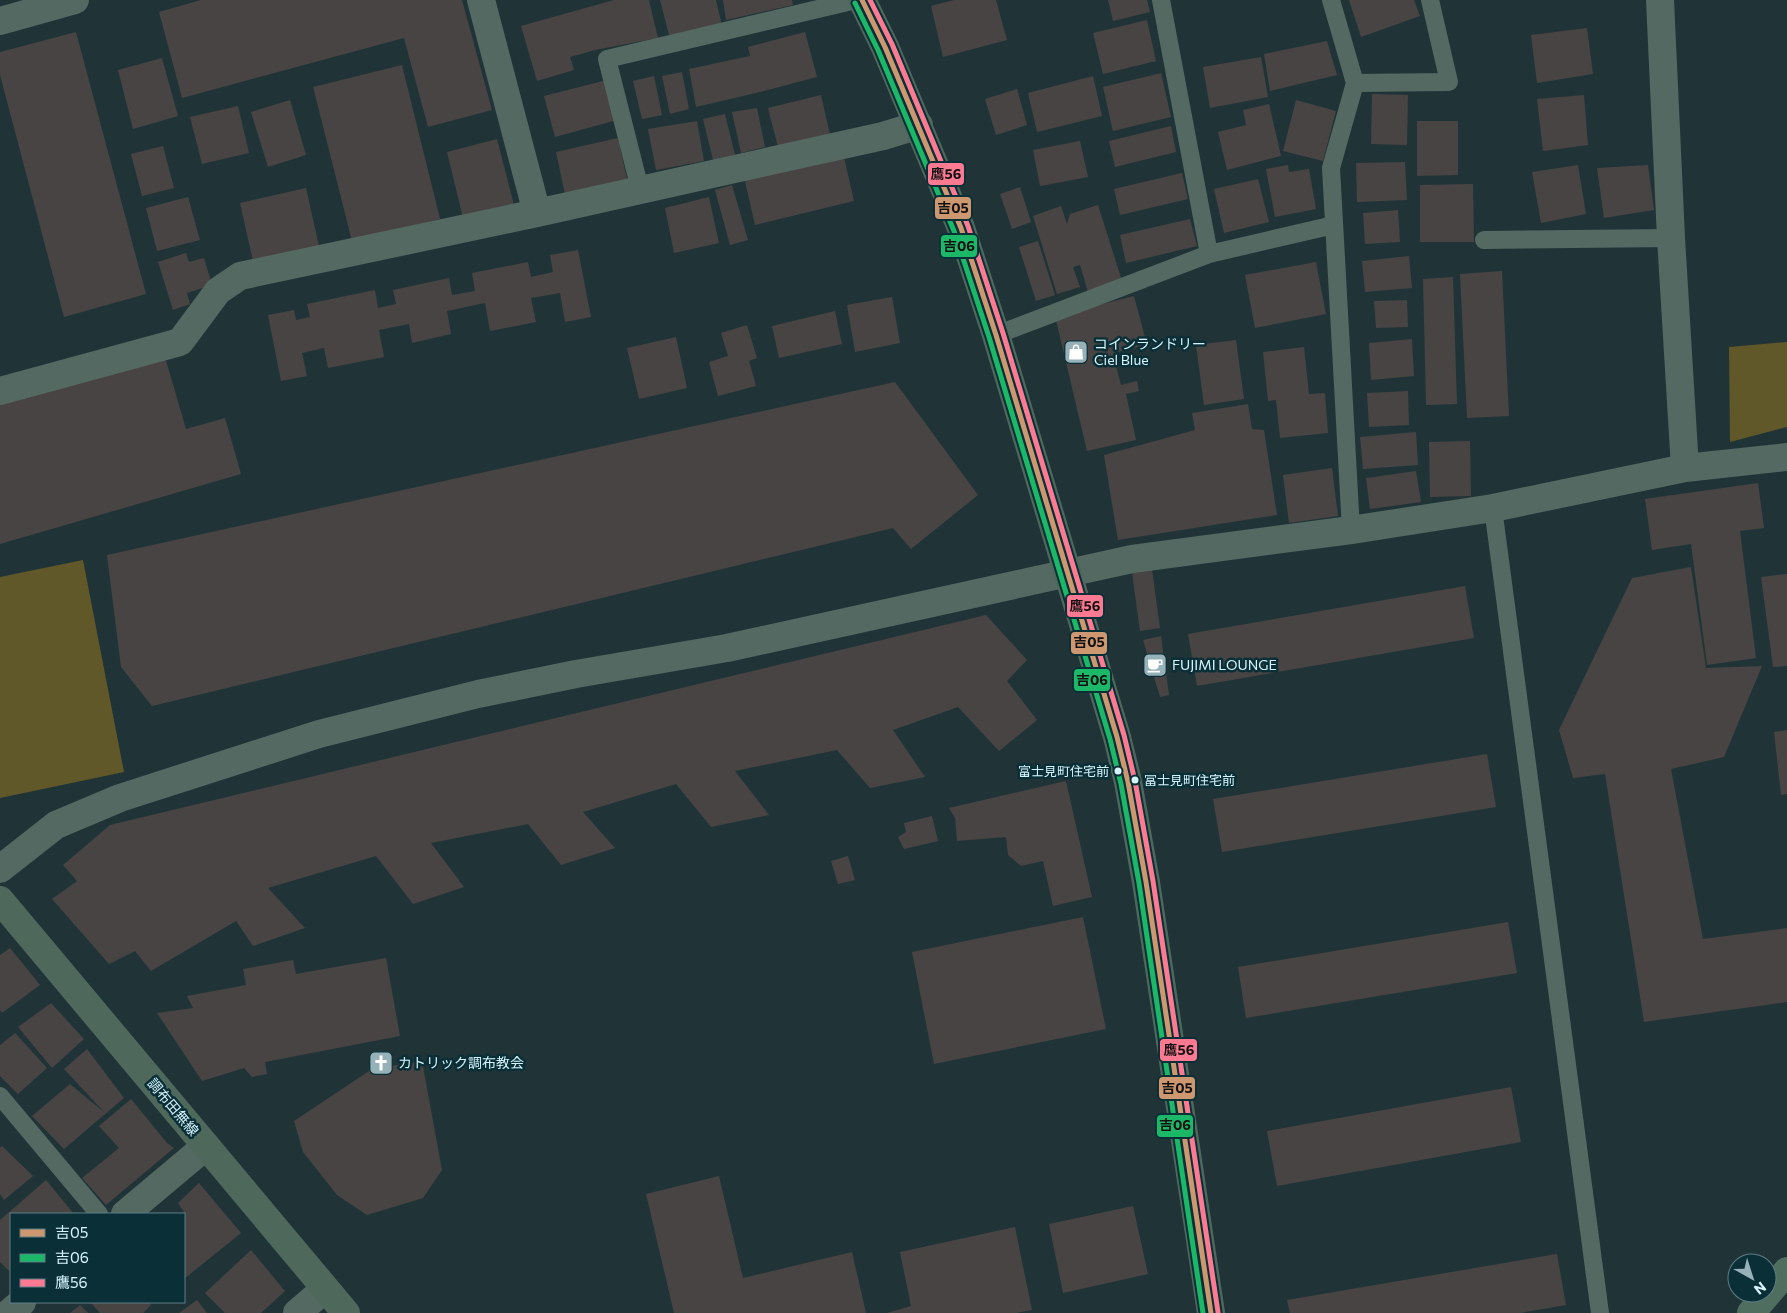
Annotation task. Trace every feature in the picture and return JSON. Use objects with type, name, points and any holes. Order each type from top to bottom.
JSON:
[{"type":"highway","points":[[1751,1313],[1787,1271]]},
{"type":"main road","points":[[862,0],[919,125],[961,228],[1069,573],[1117,737],[1128,782],[1146,882],[1211,1313]]},
{"type":"main road","name":"調布田無線","points":[[3,910],[206,1146],[346,1313]]},
{"type":"street","points":[[0,21],[75,0]]},
{"type":"street","points":[[481,0],[537,213]]},
{"type":"street","points":[[1660,0],[1671,238],[1685,468]]},
{"type":"street","points":[[0,391],[180,342],[218,291],[240,276],[537,213],[884,136],[919,125]]},
{"type":"street","points":[[0,869],[56,825],[120,798],[320,734],[478,694],[586,672],[727,648],[1132,559],[1351,530],[1494,508],[1685,468],[1787,457]]},
{"type":"street","points":[[126,1213],[206,1146]]},
{"type":"street","points":[[297,1313],[325,1289]]},
{"type":"street","points":[[9,1313],[21,1303]]},
{"type":"lane","points":[[640,189],[607,59],[856,0]]},
{"type":"lane","points":[[1161,0],[1209,254]]},
{"type":"lane","points":[[1331,0],[1355,83],[1331,168],[1351,530]]},
{"type":"lane","points":[[1355,83],[1448,82],[1430,0]]},
{"type":"lane","points":[[996,335],[1209,254],[1334,224]]},
{"type":"lane","points":[[1484,240],[1671,238]]},
{"type":"lane","points":[[1494,508],[1600,1313]]},
{"type":"lane","points":[[0,1096],[98,1213]]},
{"type":"shaded area","points":[[1787,342],[1787,427],[1730,442],[1729,347]]},
{"type":"shaded area","points":[[83,560],[124,772],[0,798],[0,577]]},
{"type":"building","points":[[201,0],[462,0],[492,110],[428,127],[404,38],[182,98],[159,12]]},
{"type":"building","points":[[614,0],[649,0],[658,38],[595,50],[570,57],[574,70],[537,81],[521,26]]},
{"type":"building","points":[[660,0],[716,0],[722,26],[670,39]]},
{"type":"building","points":[[723,0],[792,0],[793,5],[726,20]]},
{"type":"building","points":[[954,0],[996,0],[1007,40],[943,57],[931,6]]},
{"type":"building","points":[[1108,0],[1147,0],[1150,12],[1113,21]]},
{"type":"building","points":[[1349,0],[1414,0],[1420,16],[1361,37]]},
{"type":"building","points":[[1147,20],[1156,61],[1103,74],[1093,33]]},
{"type":"building","points":[[1587,28],[1593,74],[1537,83],[1531,35]]},
{"type":"building","points":[[76,32],[146,294],[64,317],[0,75],[0,52]]},
{"type":"building","points":[[805,32],[817,77],[696,107],[689,69],[750,56],[748,47]]},
{"type":"building","points":[[1327,41],[1337,75],[1270,91],[1264,54]]},
{"type":"building","points":[[1261,57],[1268,97],[1210,108],[1203,67]]},
{"type":"building","points":[[162,58],[178,116],[133,129],[118,70]]},
{"type":"building","points":[[402,65],[440,219],[352,241],[313,87]]},
{"type":"building","points":[[682,72],[689,109],[670,114],[662,76]]},
{"type":"building","points":[[1161,73],[1171,117],[1113,131],[1103,87]]},
{"type":"building","points":[[654,76],[662,115],[642,119],[633,81]]},
{"type":"building","points":[[1093,76],[1102,116],[1037,132],[1028,93]]},
{"type":"building","points":[[607,80],[617,120],[555,137],[544,96]]},
{"type":"building","points":[[1017,89],[1027,125],[996,135],[985,99]]},
{"type":"building","points":[[1372,94],[1408,95],[1407,145],[1371,144]]},
{"type":"building","points":[[821,95],[831,139],[779,151],[768,108]]},
{"type":"building","points":[[1584,95],[1588,145],[1543,151],[1537,99]]},
{"type":"building","points":[[290,100],[306,155],[268,167],[251,112]]},
{"type":"building","points":[[1296,100],[1336,111],[1323,161],[1283,151]]},
{"type":"building","points":[[1269,104],[1281,156],[1227,170],[1218,132],[1246,125],[1243,110]]},
{"type":"building","points":[[238,106],[249,153],[202,164],[190,117]]},
{"type":"building","points":[[757,108],[765,147],[741,153],[732,112]]},
{"type":"building","points":[[725,114],[735,155],[713,160],[703,119]]},
{"type":"building","points":[[697,121],[704,161],[656,170],[648,129]]},
{"type":"building","points":[[1417,121],[1458,121],[1458,175],[1417,176]]},
{"type":"building","points":[[1171,126],[1176,152],[1115,167],[1109,141]]},
{"type":"building","points":[[618,138],[627,179],[565,194],[556,152]]},
{"type":"building","points":[[497,139],[514,205],[463,218],[447,152]]},
{"type":"building","points":[[1080,141],[1088,177],[1040,186],[1033,150]]},
{"type":"building","points":[[163,146],[174,188],[142,196],[131,154]]},
{"type":"building","points":[[843,153],[854,201],[755,225],[744,177]]},
{"type":"building","points":[[1405,162],[1407,200],[1357,202],[1356,163]]},
{"type":"building","points":[[1288,165],[1289,172],[1309,169],[1316,209],[1275,217],[1266,169]]},
{"type":"building","points":[[1578,165],[1586,214],[1541,223],[1532,172]]},
{"type":"building","points":[[1648,165],[1654,210],[1604,218],[1597,168]]},
{"type":"building","points":[[1182,173],[1188,199],[1120,215],[1114,189]]},
{"type":"building","points":[[1258,179],[1269,222],[1224,233],[1214,189]]},
{"type":"building","points":[[1473,184],[1474,242],[1420,242],[1420,185]]},
{"type":"building","points":[[732,185],[748,240],[730,245],[715,190]]},
{"type":"building","points":[[1020,187],[1031,222],[1012,229],[1000,194]]},
{"type":"building","points":[[306,188],[319,246],[253,261],[240,203]]},
{"type":"building","points":[[188,197],[200,240],[157,251],[146,208]]},
{"type":"building","points":[[709,197],[719,243],[674,253],[665,208]]},
{"type":"building","points":[[1098,205],[1122,281],[1088,292],[1080,265],[1073,267],[1080,287],[1057,294],[1033,216],[1061,206],[1067,224],[1070,214]]},
{"type":"building","points":[[1398,210],[1400,242],[1365,244],[1363,213]]},
{"type":"building","points":[[1190,219],[1197,246],[1126,263],[1120,235]]},
{"type":"building","points":[[1038,241],[1055,295],[1036,301],[1019,247]]},
{"type":"building","points":[[578,250],[591,317],[565,322],[560,293],[531,298],[536,322],[490,331],[485,303],[447,311],[451,334],[412,343],[409,324],[379,330],[384,357],[328,368],[324,348],[302,353],[307,376],[281,381],[268,315],[294,310],[296,320],[310,317],[307,304],[375,290],[378,308],[396,304],[393,290],[449,278],[452,295],[475,291],[472,273],[528,262],[531,277],[553,272],[550,255]]},
{"type":"building","points":[[186,253],[189,262],[204,258],[212,285],[187,293],[190,304],[173,310],[158,262]]},
{"type":"building","points":[[1409,256],[1412,288],[1365,292],[1362,261]]},
{"type":"building","points":[[1316,262],[1326,314],[1255,328],[1245,275]]},
{"type":"building","points":[[1502,271],[1509,416],[1467,418],[1460,274]]},
{"type":"building","points":[[1453,277],[1457,404],[1426,405],[1423,279]]},
{"type":"building","points":[[1134,296],[1147,345],[1113,353],[1121,385],[1137,381],[1139,391],[1126,394],[1136,440],[1087,451],[1055,316]]},
{"type":"building","points":[[892,297],[900,343],[855,352],[847,305]]},
{"type":"building","points":[[1407,300],[1408,327],[1376,328],[1374,301]]},
{"type":"building","points":[[835,311],[842,344],[779,358],[772,326]]},
{"type":"building","points":[[747,325],[757,358],[749,361],[756,386],[718,396],[709,362],[728,356],[721,333]]},
{"type":"building","points":[[676,337],[687,388],[639,399],[627,348]]},
{"type":"building","points":[[1412,339],[1414,376],[1371,380],[1369,343]]},
{"type":"building","points":[[1236,340],[1244,399],[1204,405],[1196,345]]},
{"type":"building","points":[[1304,347],[1309,394],[1325,393],[1328,433],[1280,438],[1276,400],[1268,401],[1263,352]]},
{"type":"building","points":[[165,357],[186,429],[225,418],[241,474],[0,544],[0,405]]},
{"type":"building","points":[[895,382],[978,495],[911,549],[893,528],[152,706],[121,667],[107,555]]},
{"type":"building","points":[[1408,391],[1409,425],[1369,427],[1367,393]]},
{"type":"building","points":[[1248,404],[1252,429],[1264,430],[1277,515],[1118,540],[1104,455],[1195,430],[1192,413]]},
{"type":"building","points":[[1416,432],[1418,465],[1363,469],[1360,437]]},
{"type":"building","points":[[1470,441],[1471,496],[1430,497],[1429,442]]},
{"type":"building","points":[[1332,468],[1338,516],[1289,523],[1283,475]]},
{"type":"building","points":[[1416,471],[1421,502],[1370,509],[1366,478]]},
{"type":"building","points":[[1758,483],[1764,528],[1740,531],[1756,658],[1707,665],[1691,544],[1652,550],[1645,499]]},
{"type":"building","points":[[1691,567],[1706,668],[1762,666],[1724,757],[1671,769],[1703,939],[1787,928],[1787,1002],[1644,1022],[1605,774],[1573,778],[1559,730],[1632,578]]},
{"type":"building","points":[[1152,569],[1160,628],[1140,631],[1132,573]]},
{"type":"building","points":[[1787,574],[1787,666],[1773,667],[1761,577]]},
{"type":"building","points":[[1465,586],[1474,638],[1197,686],[1188,634]]},
{"type":"building","points":[[986,615],[1027,660],[1007,681],[1037,720],[999,751],[958,707],[893,730],[925,777],[870,788],[837,750],[735,771],[769,815],[711,827],[676,784],[583,812],[615,848],[561,865],[528,824],[431,843],[464,887],[413,904],[376,856],[268,888],[305,928],[253,946],[236,921],[151,971],[135,951],[109,964],[52,899],[77,881],[63,865],[110,825]]},
{"type":"building","points":[[1161,636],[1169,695],[1160,697],[1143,640]]},
{"type":"building","points":[[1787,730],[1787,794],[1781,795],[1774,732]]},
{"type":"building","points":[[1487,754],[1496,807],[1222,852],[1213,799]]},
{"type":"building","points":[[1066,781],[1092,897],[1053,906],[1043,861],[1021,866],[1008,855],[1006,837],[957,841],[955,818],[949,808]]},
{"type":"building","points":[[932,816],[938,841],[904,849],[898,837],[906,832],[904,823]]},
{"type":"building","points":[[848,856],[855,880],[838,884],[831,861]]},
{"type":"building","points":[[1083,917],[1106,1029],[934,1064],[912,952]]},
{"type":"building","points":[[1508,922],[1517,973],[1246,1018],[1238,967]]},
{"type":"building","points":[[10,948],[40,985],[2,1013],[0,1010],[0,955]]},
{"type":"building","points":[[386,958],[400,1036],[265,1062],[267,1074],[252,1077],[244,1068],[202,1081],[157,1013],[193,1008],[187,996],[246,985],[243,969],[293,960],[296,974]]},
{"type":"building","points":[[51,1003],[84,1039],[52,1068],[18,1027]]},
{"type":"building","points":[[15,1033],[47,1068],[18,1094],[0,1076],[0,1045]]},
{"type":"building","points":[[87,1049],[124,1098],[64,1149],[32,1116],[70,1084],[105,1113],[64,1069]]},
{"type":"building","points":[[422,1061],[442,1170],[423,1198],[367,1215],[337,1195],[303,1152],[294,1121],[372,1069]]},
{"type":"building","points":[[1511,1087],[1521,1142],[1277,1186],[1267,1131]]},
{"type":"building","points":[[131,1099],[167,1143],[174,1148],[106,1205],[82,1178],[119,1148],[99,1126]]},
{"type":"building","points":[[2,1146],[33,1176],[4,1200],[0,1194],[0,1148]]},
{"type":"building","points":[[719,1176],[743,1278],[852,1252],[866,1313],[674,1313],[646,1194]]},
{"type":"building","points":[[46,1180],[73,1213],[10,1213],[9,1271],[0,1262],[0,1220]]},
{"type":"building","points":[[199,1183],[241,1233],[185,1278],[185,1213],[182,1213],[184,1212],[178,1203]]},
{"type":"building","points":[[1133,1206],[1148,1274],[1063,1293],[1049,1224]]},
{"type":"building","points":[[1015,1227],[1032,1310],[1016,1313],[887,1313],[911,1306],[900,1252]]},
{"type":"building","points":[[251,1250],[285,1291],[261,1313],[225,1313],[205,1293]]},
{"type":"building","points":[[1557,1254],[1566,1305],[1520,1313],[1290,1313],[1287,1300]]},
{"type":"building","points":[[197,1300],[207,1313],[179,1313]]},
{"type":"building","points":[[91,1303],[149,1303],[151,1305],[143,1313],[100,1313]]},
{"type":"building","points":[[80,1305],[88,1313],[70,1313]]},
{"type":"transit line","name":"吉05","points":[[862,0],[885,47],[961,228],[996,335],[1117,737],[1128,782],[1146,882],[1211,1313]]},
{"type":"transit line","name":"鷹56","points":[[870,0],[892,44],[968,226],[1003,333],[1124,735],[1135,781],[1153,881],[1218,1312]]},
{"type":"transit line","name":"吉06","points":[[855,3],[878,50],[954,231],[989,337],[1110,739],[1121,784],[1139,883],[1203,1313]]},
{"type":"place","name":"コインランドリー Ciel Blue","points":[[1076,352]]},
{"type":"place","name":"FUJIMI LOUNGE","points":[[1155,665]]},
{"type":"place","name":"富士見町住宅前","points":[[1118,771]]},
{"type":"place","name":"冨士見町住宅前","points":[[1135,780]]},
{"type":"place","name":"カトリック調布教会","points":[[381,1063]]}]
